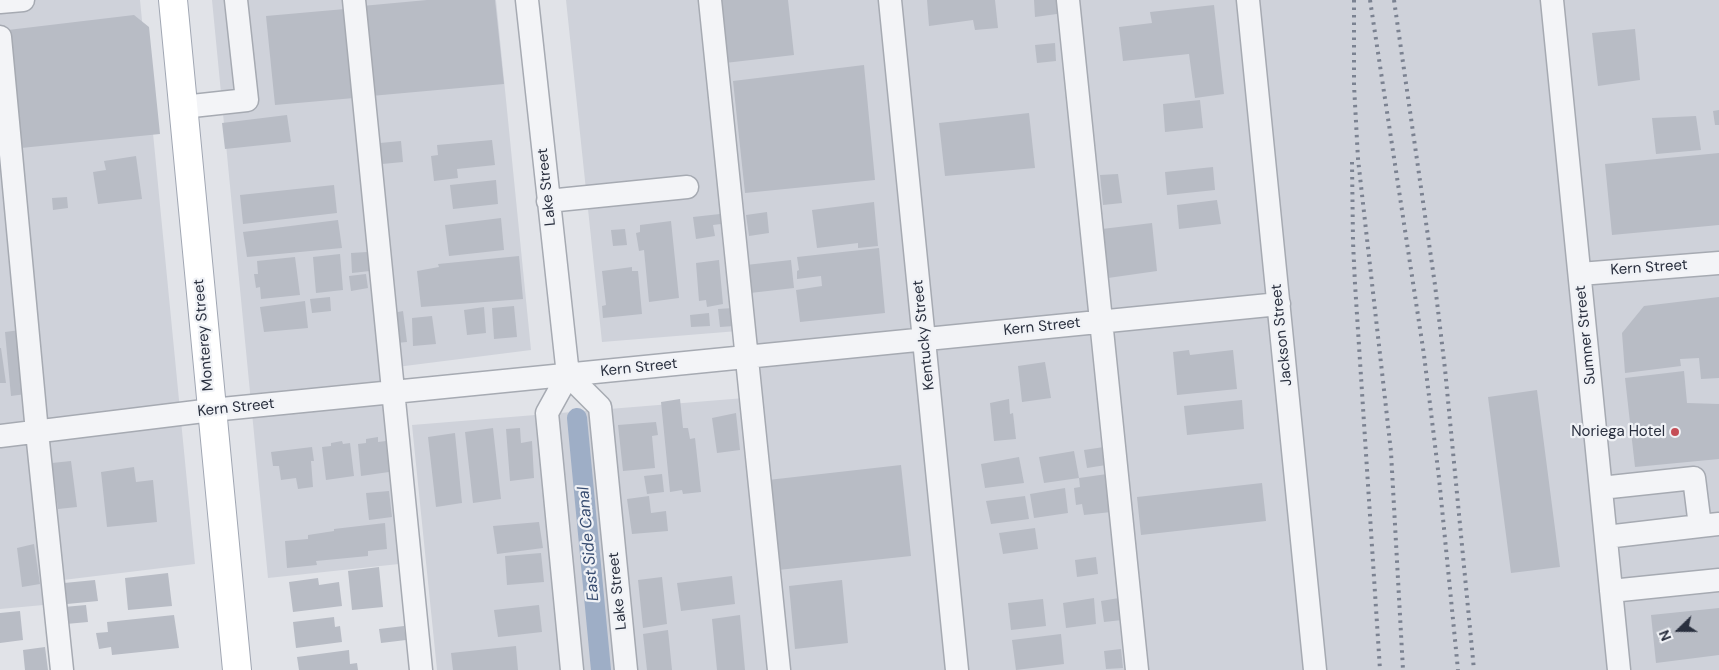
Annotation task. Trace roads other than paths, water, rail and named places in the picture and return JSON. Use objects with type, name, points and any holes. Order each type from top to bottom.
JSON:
[{"type":"main road","name":"Monterey Street","points":[[172,0],[237,670]]},
{"type":"street","points":[[0,2],[23,0]]},
{"type":"street","points":[[183,107],[247,100],[236,0]]},
{"type":"street","points":[[354,0],[421,670]]},
{"type":"street","name":"Lake Street","points":[[527,0],[568,375],[600,407],[626,670]]},
{"type":"street","points":[[710,0],[779,670]]},
{"type":"street","name":"Kentucky Street","points":[[890,0],[957,670]]},
{"type":"street","points":[[1068,0],[1137,670]]},
{"type":"street","name":"Jackson Street","points":[[1248,0],[1315,670]]},
{"type":"street","name":"Sumner Street","points":[[1552,0],[1619,670]]},
{"type":"street","points":[[0,37],[37,432],[62,670]]},
{"type":"street","points":[[548,201],[687,188]]},
{"type":"street","name":"Kern Street","points":[[1580,274],[1719,263]]},
{"type":"street","name":"Kern Street","points":[[0,436],[212,410],[1279,304]]},
{"type":"street","points":[[568,375],[546,413],[572,670]]},
{"type":"street","points":[[1601,488],[1694,478],[1709,525],[1606,537]]},
{"type":"street","points":[[1611,591],[1719,580]]},
{"type":"waterway","name":"East Side Canal","points":[[577,418],[601,670]]},
{"type":"railway","points":[[1354,0],[1354,85],[1358,159],[1391,452],[1403,670]]},
{"type":"railway","points":[[1370,0],[1424,355],[1439,478],[1458,670]]},
{"type":"railway","points":[[1394,0],[1435,285],[1474,670]]},
{"type":"railway","points":[[1352,162],[1355,284],[1380,670]]},
{"type":"place","name":"Noriega Hotel","points":[[1675,432]]}]
